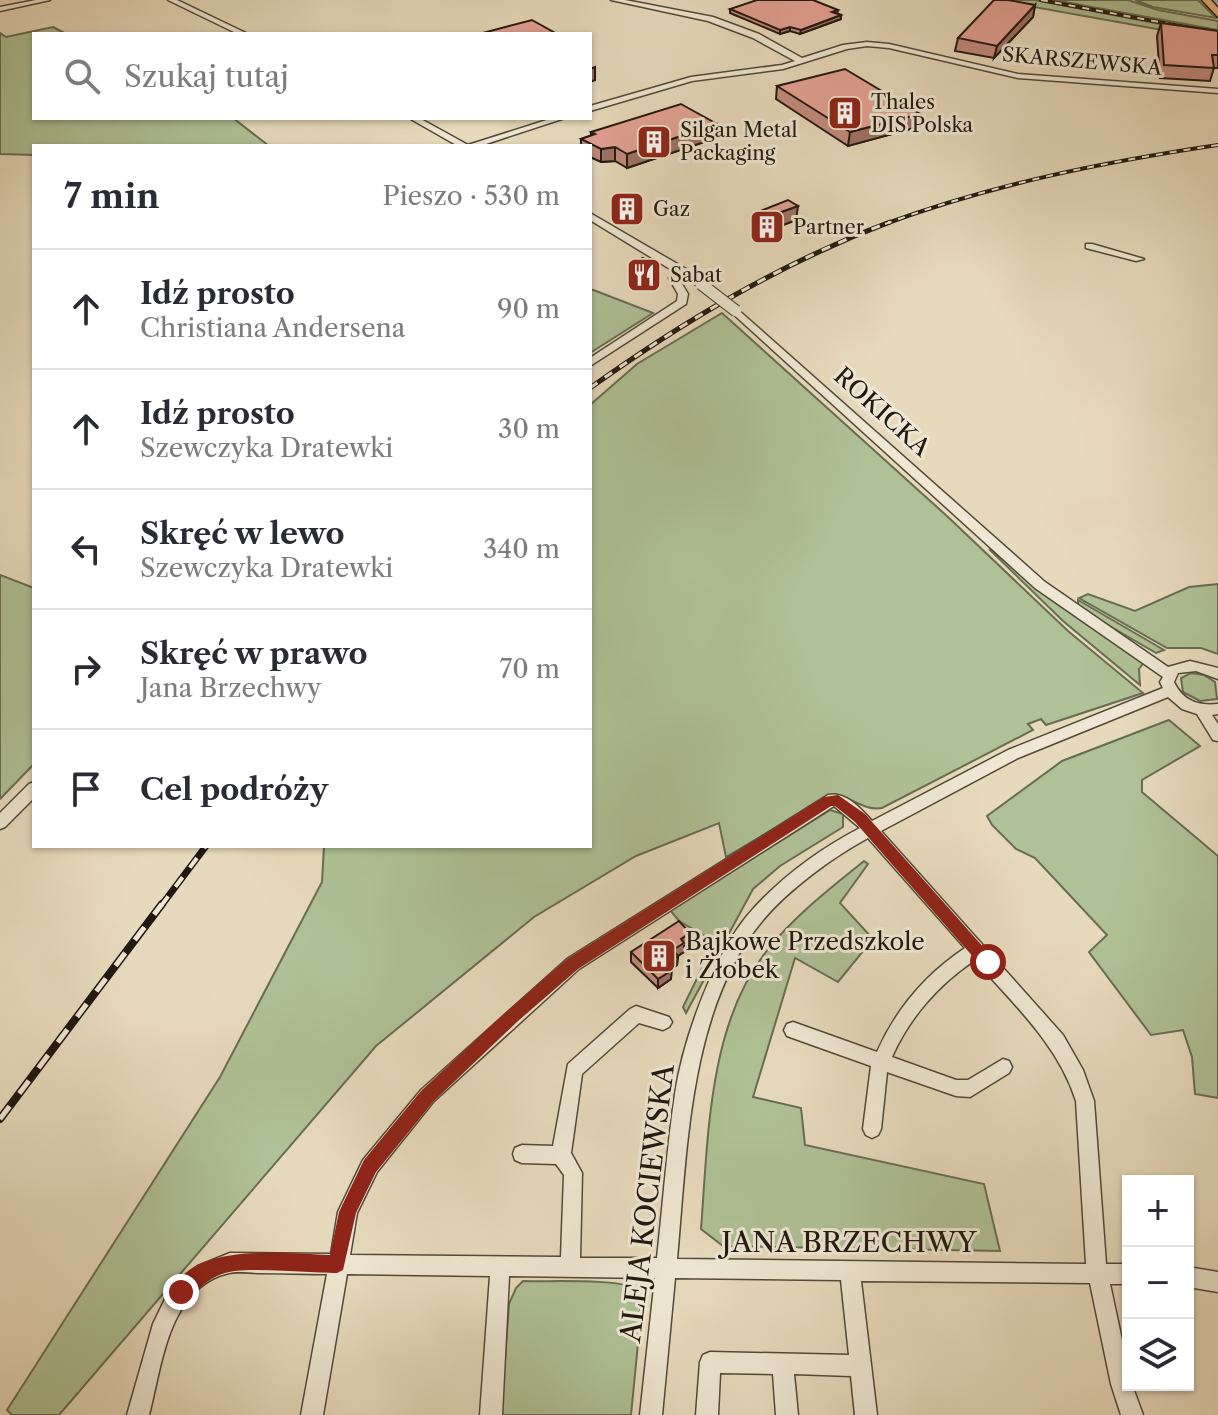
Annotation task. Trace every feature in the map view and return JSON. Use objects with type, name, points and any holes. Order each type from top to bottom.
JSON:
[{"type":"main road","points":[[1207,1],[1218,14]]},
{"type":"street","points":[[0,9],[47,0]]},
{"type":"street","points":[[171,0],[240,32]]},
{"type":"street","points":[[614,0],[710,19],[756,36],[803,62]]},
{"type":"street","name":"SKARSZEWSKA","points":[[592,108],[691,79],[803,62],[846,47],[877,45],[1018,76],[1218,91]]},
{"type":"street","points":[[417,120],[460,144]]},
{"type":"street","points":[[477,144],[555,120]]},
{"type":"street","name":"ROKICKA","points":[[592,217],[683,271],[736,311],[1040,585],[1174,671]]},
{"type":"street","points":[[1089,246],[1139,259]]},
{"type":"street","points":[[592,362],[682,302],[683,294],[674,278],[683,271]]},
{"type":"street","points":[[1218,674],[1197,666],[1174,671],[1167,682],[1175,696],[1211,709],[1218,727]]},
{"type":"street","name":"ALEJA KOCIEWSKA","points":[[651,1415],[684,1091],[697,1033],[720,976],[757,915],[805,871],[870,829],[1013,754],[1071,729],[1175,696]]},
{"type":"street","points":[[1211,709],[1218,736]]},
{"type":"street","points":[[0,823],[32,790]]},
{"type":"street","points":[[312,1415],[337,1264],[354,1197],[370,1166],[395,1133],[438,1086],[573,964],[829,801],[843,803],[870,829],[1061,1046],[1085,1101],[1098,1272],[1121,1384],[1132,1415]]},
{"type":"street","points":[[872,1129],[882,1061],[918,998],[960,960],[976,950]]},
{"type":"street","points":[[570,1267],[573,1173],[561,1155],[574,1070],[636,1014],[663,1022]]},
{"type":"street","points":[[793,1030],[956,1088],[970,1089],[1003,1067]]},
{"type":"street","points":[[522,1154],[561,1155]]},
{"type":"street","name":"JANA BRZECHWY","points":[[138,1415],[168,1309],[196,1276],[230,1263],[1122,1274]]},
{"type":"street","points":[[491,1415],[500,1267]]},
{"type":"street","points":[[850,1269],[866,1415]]},
{"type":"street","points":[[1194,1278],[1218,1282]]},
{"type":"street","points":[[707,1415],[710,1362],[861,1366]]},
{"type":"street","points":[[783,1364],[787,1415]]},
{"type":"green space","points":[[995,0],[1035,0],[1213,34],[1218,40]]},
{"type":"green space","points":[[1054,0],[1128,0],[1158,10],[1218,21],[1218,30]]},
{"type":"green space","points":[[1135,0],[1198,0],[1216,18],[1153,7]]},
{"type":"green space","points":[[53,27],[62,32],[32,32],[32,120],[236,120],[266,144],[32,144],[32,155],[0,154],[0,33],[6,37]]},
{"type":"green space","points":[[592,290],[653,313],[592,352]]},
{"type":"green space","points":[[722,313],[948,517],[1068,631],[1143,693],[1046,725],[1041,719],[1028,724],[1033,730],[882,808],[869,808],[833,794],[726,857],[719,823],[636,856],[534,917],[376,1046],[59,1415],[12,1415],[7,1410],[220,1077],[322,882],[324,848],[592,848],[592,403],[637,364]]},
{"type":"green space","points":[[989,549],[1145,661],[1139,669],[1140,685],[1063,621]]},
{"type":"green space","points":[[0,575],[32,587],[32,766],[0,799]]},
{"type":"green space","points":[[1218,584],[1218,654],[1201,648],[1167,648],[1079,598],[1088,594],[1135,611],[1189,587]]},
{"type":"green space","points":[[1078,600],[1164,650],[1156,653],[1082,610]]},
{"type":"green space","points":[[1191,673],[1204,675],[1215,682],[1217,699],[1200,701],[1183,692],[1181,678]]},
{"type":"green space","points":[[1169,720],[1200,746],[1142,780],[1142,792],[1218,856],[1218,1098],[1195,1094],[1192,1057],[1183,1030],[1151,1035],[1089,952],[1107,935],[1035,858],[1016,849],[987,816],[1062,761]]},
{"type":"green space","points":[[830,810],[843,814],[843,827],[780,866],[753,889],[686,1013],[683,1007],[715,942],[679,921],[670,910]]},
{"type":"green space","points":[[864,861],[868,864],[840,903],[873,939],[838,982],[795,958],[753,1097],[801,1108],[805,1145],[984,1184],[1000,1251],[723,1246],[701,1229],[714,1085],[732,1015],[746,982],[765,953],[787,928]]},
{"type":"green space","points":[[523,1281],[615,1283],[637,1289],[641,1313],[631,1415],[501,1415],[509,1304]]},
{"type":"building","points":[[757,0],[813,0],[838,10],[832,12],[841,15],[801,30],[790,27],[780,30],[730,9]]},
{"type":"building","points":[[994,0],[1035,5],[997,46],[958,38]]},
{"type":"building","points":[[532,20],[553,32],[487,32]]},
{"type":"building","points":[[1161,23],[1218,31],[1218,55],[1212,55],[1214,68],[1164,65]]},
{"type":"building","name":"Thales DIS Polska","points":[[845,69],[920,114],[850,132],[777,86]]},
{"type":"building","points":[[681,104],[717,124],[627,154],[615,147],[601,149],[581,139],[595,134],[591,132]]},
{"type":"building","points":[[788,200],[798,206],[756,221],[753,214]]},
{"type":"building","points":[[643,258],[658,267],[647,271],[632,263]]},
{"type":"building","name":"Bajkowe Przedszkole i Żłobek","points":[[679,921],[690,933],[681,939],[684,943],[673,950],[678,956],[666,964],[672,970],[658,979],[631,952]]},
{"type":"waterway","points":[[1209,0],[1218,2]]},
{"type":"railway","points":[[1041,0],[1218,33]]},
{"type":"railway","points":[[885,224],[967,197],[1049,176],[1218,145]]},
{"type":"railway","points":[[885,224],[890,222]]},
{"type":"railway","points":[[592,387],[734,295],[810,256],[885,224]]},
{"type":"railway","points":[[161,906],[204,848]]},
{"type":"railway","points":[[0,1119],[162,904]]},
{"type":"place","name":"Thales DIS Polska","points":[[845,113]]},
{"type":"place","name":"Silgan Metal Packaging","points":[[654,142]]},
{"type":"place","name":"Gaz","points":[[627,209]]},
{"type":"place","name":"Partner","points":[[767,227]]},
{"type":"place","name":"Sabat","points":[[644,275]]},
{"type":"place","name":"Bajkowe Przedszkole i Żłobek","points":[[659,956]]},
{"type":"route","points":[[181,1292],[196,1276],[230,1263],[337,1264],[348,1212],[360,1181],[370,1166],[427,1096],[512,1016],[573,964],[833,799],[860,818],[988,962]]}]
